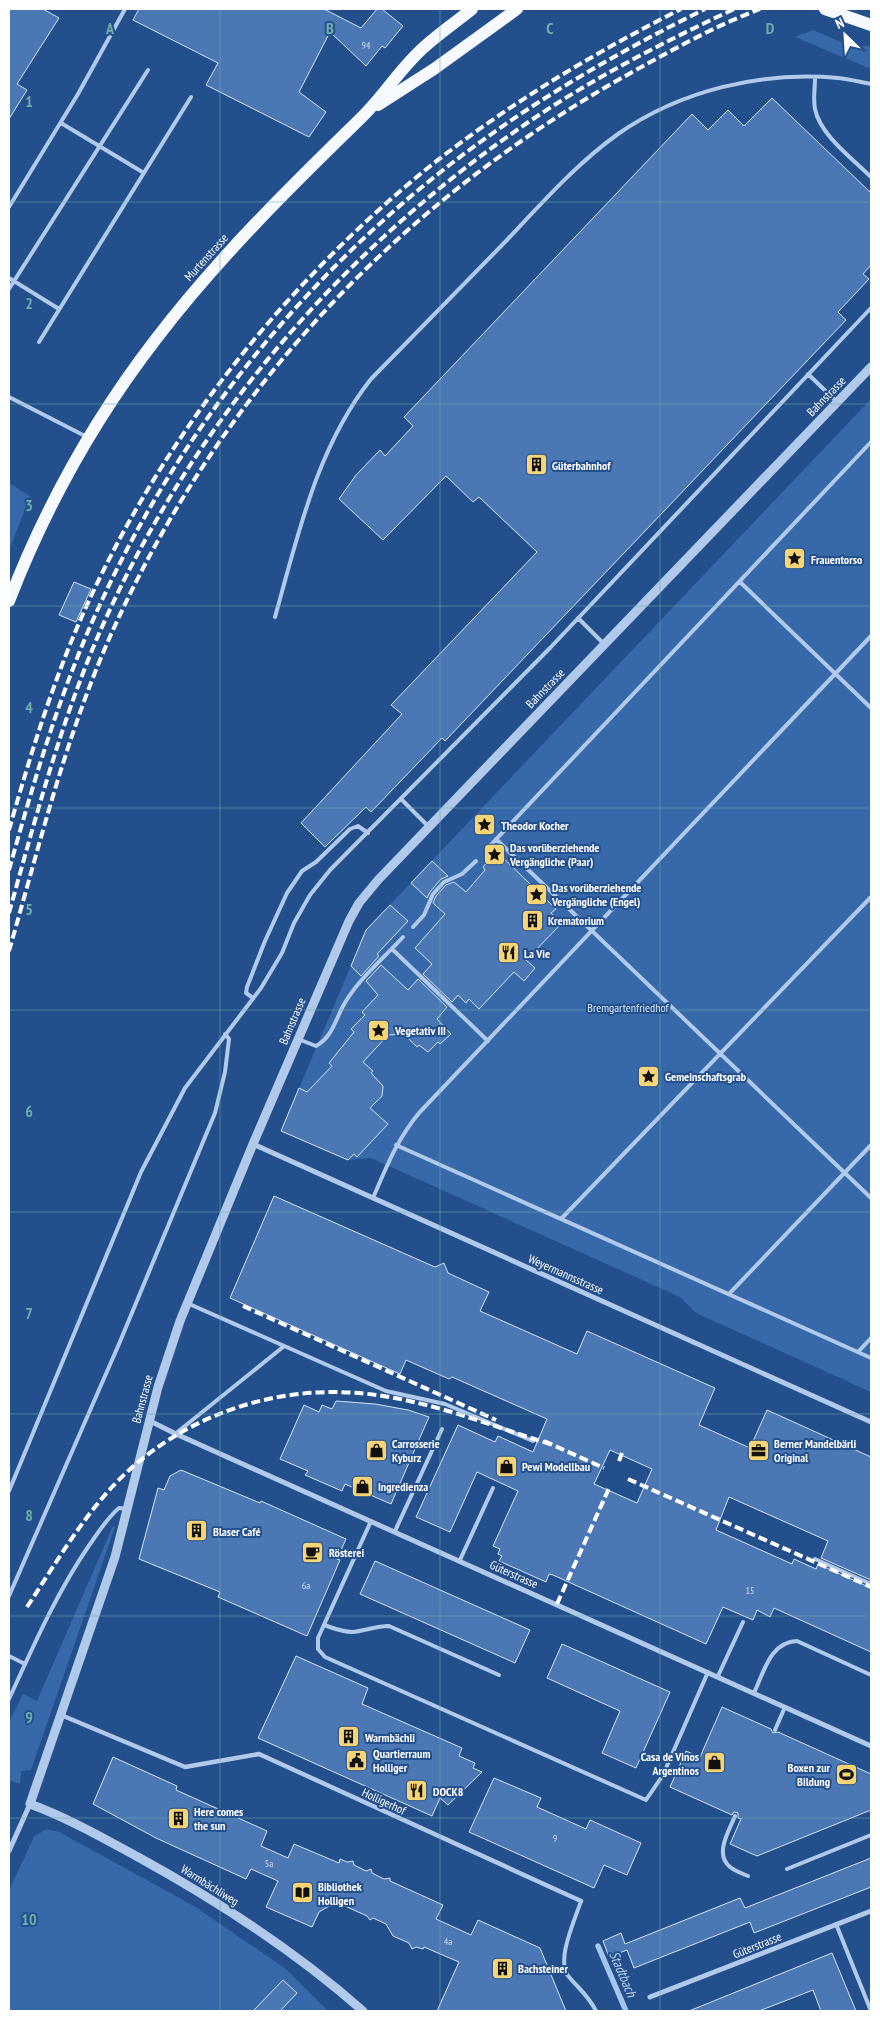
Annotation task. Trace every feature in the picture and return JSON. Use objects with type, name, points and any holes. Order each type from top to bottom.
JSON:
[{"type":"main road","name":"Murtenstrasse","points":[[9,601],[39,528],[62,485],[90,438],[155,340],[195,290],[293,183],[365,113],[421,50],[472,9]]},
{"type":"main road","name":"Murtenstrasse","points":[[365,113],[434,69],[517,9]]},
{"type":"main road","points":[[825,9],[871,25]]},
{"type":"street","name":"Bahnstrasse","points":[[9,1851],[30,1804],[114,1557],[164,1366],[187,1303],[298,1038],[349,921],[359,903],[378,880],[871,367]]},
{"type":"street","name":"Weyermannsstrasse","points":[[253,1144],[871,1422]]},
{"type":"street","name":"Güterstrasse","points":[[150,1420],[175,1434],[871,1744]]},
{"type":"street","name":"Holligerhof","points":[[60,1715],[185,1767],[259,1754],[581,1901]]},
{"type":"street","name":"Warmbächliweg","points":[[30,1804],[82,1826],[224,1907],[345,1995],[363,2011]]},
{"type":"street","name":"Güterstrasse","points":[[650,1997],[871,1910]]},
{"type":"lane","points":[[9,206],[61,123],[125,9]]},
{"type":"lane","points":[[9,289],[148,70]]},
{"type":"lane","points":[[275,617],[299,532],[319,473],[339,427],[355,399],[371,379],[567,178],[618,135],[648,116],[719,87],[758,80],[815,78],[838,78],[871,84]]},
{"type":"lane","points":[[815,78],[814,107],[818,119],[827,134],[871,177]]},
{"type":"lane","points":[[39,342],[191,97]]},
{"type":"lane","points":[[61,123],[144,173]]},
{"type":"lane","points":[[9,278],[59,309]]},
{"type":"lane","points":[[9,1491],[141,1172],[184,1088],[262,988],[282,953],[294,923],[310,895],[330,870],[578,618],[871,308]]},
{"type":"lane","points":[[808,374],[837,402]]},
{"type":"lane","points":[[9,397],[90,438]]},
{"type":"lane","points":[[486,850],[871,442]]},
{"type":"lane","points":[[740,582],[871,708]]},
{"type":"lane","points":[[578,618],[604,644]]},
{"type":"lane","points":[[373,1198],[396,1145],[404,1131],[419,1113],[871,636]]},
{"type":"lane","points":[[401,799],[430,827]]},
{"type":"lane","points":[[253,998],[246,993],[246,986],[264,941],[287,893],[302,871],[316,862],[350,829],[358,826],[368,832]]},
{"type":"lane","points":[[496,839],[871,1198]]},
{"type":"lane","points":[[413,927],[424,914],[433,894],[444,882],[462,874],[476,861]]},
{"type":"lane","points":[[561,1219],[871,897]]},
{"type":"lane","points":[[298,1038],[316,1046],[322,1043],[333,1029],[347,1000],[403,937]]},
{"type":"lane","points":[[392,949],[488,1041]]},
{"type":"lane","points":[[9,1596],[119,1344],[215,1113],[225,1072],[229,1039],[225,1034]]},
{"type":"lane","points":[[396,1145],[871,1358]]},
{"type":"lane","points":[[728,1294],[871,1145]]},
{"type":"lane","points":[[187,1303],[386,1391],[445,1404],[533,1441]]},
{"type":"lane","points":[[858,1352],[871,1338]]},
{"type":"lane","points":[[175,1434],[283,1347]]},
{"type":"lane","points":[[395,1531],[442,1429]]},
{"type":"lane","points":[[460,1560],[493,1488]]},
{"type":"lane","points":[[9,1699],[75,1566],[108,1518],[119,1508],[127,1509]]},
{"type":"lane","points":[[371,1520],[324,1625],[317,1645],[320,1653],[325,1657],[646,1800],[663,1775],[708,1672]]},
{"type":"lane","points":[[815,1559],[871,1584]]},
{"type":"lane","points":[[718,1676],[743,1622]]},
{"type":"lane","points":[[324,1625],[351,1632],[389,1626],[499,1675]]},
{"type":"lane","points":[[754,1693],[775,1650],[787,1641],[797,1641],[871,1675]]},
{"type":"lane","points":[[9,1656],[25,1664]]},
{"type":"lane","points":[[775,1730],[785,1707]]},
{"type":"lane","points":[[735,1816],[725,1838],[723,1853],[730,1868],[748,1876]]},
{"type":"lane","points":[[787,1869],[871,1835]]},
{"type":"lane","name":"Holligerhof","points":[[581,1901],[566,1945],[564,1962],[567,1976],[589,1997],[596,2011]]},
{"type":"lane","points":[[836,1924],[871,2011]]},
{"type":"green space","points":[[813,30],[851,46],[871,46],[871,69],[795,37]]},
{"type":"green space","name":"Bremgartenfriedhof","points":[[871,399],[871,1392],[696,1313],[680,1297],[371,1158],[348,1160],[281,1131],[366,930]]},
{"type":"green space","points":[[9,483],[30,496],[9,551]]},
{"type":"green space","points":[[113,1526],[115,1527],[31,1770],[21,1771],[20,1784],[9,1780],[11,1757],[9,1755],[9,1722],[23,1694],[37,1701]]},
{"type":"green space","points":[[46,1829],[59,1832],[194,1906],[286,1969],[328,2011],[9,2011],[9,1890],[34,1837]]},
{"type":"building","points":[[9,9],[43,9],[59,18],[17,84],[27,90],[9,119]]},
{"type":"building","points":[[139,9],[324,9],[361,28],[377,9],[382,9],[403,26],[385,48],[382,46],[366,66],[330,32],[299,92],[326,112],[309,137],[206,85],[218,63],[133,20]]},
{"type":"building","name":"Güterbahnhof","points":[[772,98],[871,193],[871,265],[863,274],[869,279],[838,312],[846,320],[445,741],[442,738],[371,812],[366,807],[325,847],[301,823],[402,714],[391,705],[537,552],[479,497],[473,502],[446,476],[383,540],[339,499],[356,475],[380,450],[385,456],[413,426],[404,417],[692,114],[708,130],[728,110],[744,126]]},
{"type":"building","points":[[74,582],[91,589],[76,622],[59,615]]},
{"type":"building","name":"Krematorium","points":[[496,851],[556,909],[551,913],[562,923],[526,960],[535,968],[524,981],[514,972],[479,1009],[469,999],[466,1003],[458,995],[452,1002],[423,974],[432,964],[415,948],[445,914],[433,903],[436,896],[446,885],[454,882],[466,892],[485,870],[483,867]]},
{"type":"building","points":[[432,861],[448,876],[441,879],[427,898],[411,883]]},
{"type":"building","points":[[390,905],[408,921],[377,954],[379,956],[361,976],[351,966],[366,930]]},
{"type":"building","points":[[381,965],[408,990],[418,979],[447,1007],[437,1019],[451,1034],[440,1044],[438,1042],[428,1052],[419,1045],[417,1047],[404,1034],[388,1035],[363,1062],[373,1071],[371,1073],[383,1086],[382,1096],[370,1108],[388,1124],[357,1157],[354,1154],[348,1160],[281,1131],[299,1088],[307,1092],[332,1066],[329,1063],[354,1032],[351,1029],[365,1015],[362,1012],[378,995],[366,981]]},
{"type":"building","points":[[274,1196],[435,1267],[444,1263],[448,1273],[489,1292],[480,1311],[577,1354],[587,1331],[715,1388],[699,1425],[750,1448],[767,1410],[871,1457],[871,1580],[821,1558],[828,1541],[729,1497],[716,1530],[792,1564],[794,1559],[816,1569],[818,1564],[871,1588],[871,1652],[774,1608],[770,1617],[757,1610],[753,1620],[723,1607],[706,1644],[553,1575],[549,1574],[546,1582],[499,1561],[502,1556],[498,1554],[500,1549],[493,1546],[518,1491],[477,1472],[450,1532],[416,1517],[458,1425],[495,1442],[498,1436],[533,1452],[547,1419],[452,1377],[449,1379],[406,1360],[400,1374],[230,1298]],"holes":[[[610,1450],[652,1469],[637,1503],[594,1484]]]},
{"type":"building","points":[[336,1401],[375,1404],[408,1410],[429,1417],[391,1504],[345,1484],[342,1491],[305,1475],[308,1471],[280,1459],[304,1405],[319,1412],[322,1405],[332,1409]]},
{"type":"building","points":[[181,1470],[260,1503],[261,1501],[346,1539],[337,1559],[340,1560],[307,1636],[218,1597],[220,1592],[139,1559],[158,1488],[164,1490],[170,1476]]},
{"type":"building","points":[[375,1561],[530,1630],[515,1663],[360,1594]]},
{"type":"building","points":[[562,1644],[670,1692],[636,1768],[602,1753],[620,1711],[547,1678]]},
{"type":"building","name":"Warmbächli","points":[[296,1656],[368,1688],[362,1704],[462,1748],[459,1756],[475,1763],[473,1768],[482,1772],[448,1805],[440,1798],[432,1816],[258,1738]]},
{"type":"building","points":[[722,1707],[771,1729],[773,1733],[778,1732],[871,1774],[871,1810],[757,1856],[730,1844],[741,1819],[738,1818],[738,1813],[734,1812],[732,1815],[670,1787],[686,1751],[700,1757]]},
{"type":"building","points":[[113,1757],[177,1786],[176,1790],[267,1831],[261,1846],[288,1858],[294,1844],[339,1863],[340,1859],[347,1862],[353,1861],[354,1865],[366,1871],[371,1869],[372,1873],[384,1879],[390,1878],[390,1881],[443,1905],[436,1919],[471,1935],[478,1920],[540,1948],[566,2011],[437,2011],[459,1962],[424,1947],[423,1949],[416,1947],[412,1949],[409,1943],[393,1936],[386,1924],[373,1918],[370,1920],[367,1916],[336,1902],[319,1912],[312,1927],[266,1907],[278,1881],[251,1869],[246,1879],[156,1838],[93,1804]]},
{"type":"building","points":[[494,1778],[541,1798],[537,1807],[586,1829],[590,1820],[641,1843],[627,1875],[604,1865],[594,1888],[469,1832]]},
{"type":"building","points":[[871,1858],[871,1887],[754,1933],[750,1922],[634,1968],[627,1950],[609,1957],[603,1941],[621,1933],[625,1944],[740,1898],[745,1908]]},
{"type":"building","points":[[832,1953],[856,2011],[821,2011],[813,1990],[759,2011],[689,2011]]},
{"type":"building","points":[[283,1980],[297,1993],[280,2011],[253,2011]]},
{"type":"waterway","name":"Stadtbach","points":[[598,1946],[626,2011]]},
{"type":"railway","points":[[9,830],[46,709],[68,650],[93,592],[124,531],[158,472],[196,416],[237,361],[281,308],[328,258],[377,211],[429,167],[489,122],[551,82],[615,44],[681,9]]},
{"type":"railway","points":[[9,870],[50,732],[88,631],[103,598],[136,533],[172,470],[213,410],[258,352],[306,297],[357,245],[411,196],[468,151],[525,111],[583,75],[705,9]]},
{"type":"railway","points":[[9,913],[60,738],[98,636],[136,557],[179,482],[228,410],[282,342],[341,278],[404,219],[471,163],[542,113],[588,84],[660,45],[734,9]]},
{"type":"railway","points":[[9,951],[66,754],[93,677],[109,639],[153,550],[204,465],[261,385],[325,311],[394,242],[470,179],[550,121],[636,70],[681,45],[760,9]]},
{"type":"railway","points":[[243,1306],[496,1420]]},
{"type":"railway","points":[[27,1607],[78,1530],[100,1501],[139,1461],[170,1439],[202,1421],[236,1408],[272,1398],[309,1393],[346,1392],[383,1396],[447,1411],[550,1444]]},
{"type":"railway","points":[[544,1441],[604,1468]]},
{"type":"railway","points":[[619,1461],[622,1453]]},
{"type":"railway","points":[[628,1479],[871,1587]]},
{"type":"railway","points":[[557,1604],[610,1486]]},
{"type":"place","name":"Güterbahnhof","points":[[536,465]]},
{"type":"place","name":"Frauentorso","points":[[795,559]]},
{"type":"place","name":"Theodor Kocher","points":[[485,825]]},
{"type":"place","name":"Das vorüberziehende Vergängliche (Paar)","points":[[494,854]]},
{"type":"place","name":"Das vorüberziehende Vergängliche (Engel)","points":[[536,894]]},
{"type":"place","name":"Krematorium","points":[[532,920]]},
{"type":"place","name":"La Vie","points":[[508,953]]},
{"type":"place","name":"Vegetativ III","points":[[379,1030]]},
{"type":"place","name":"Gemeinschaftsgrab","points":[[649,1076]]},
{"type":"place","name":"Carrosserie Kyburz","points":[[376,1450]]},
{"type":"place","name":"Berner Mandelbärli Original","points":[[758,1450]]},
{"type":"place","name":"Pewi Modellbau","points":[[506,1466]]},
{"type":"place","name":"Ingredienza","points":[[362,1486]]},
{"type":"place","name":"Blaser Café","points":[[197,1531]]},
{"type":"place","name":"Rösterei","points":[[313,1552]]},
{"type":"place","name":"Warmbächli","points":[[349,1737]]},
{"type":"place","name":"Quartierraum Holliger","points":[[357,1760]]},
{"type":"place","name":"Casa de Vinos Argentinos","points":[[715,1763]]},
{"type":"place","name":"Boxen zur Bildung","points":[[846,1774]]},
{"type":"place","name":"DOCK8","points":[[417,1791]]},
{"type":"place","name":"Here comes the sun","points":[[178,1818]]},
{"type":"place","name":"Bibliothek Holligen","points":[[302,1893]]},
{"type":"place","name":"Bachsteiner","points":[[502,1968]]}]
